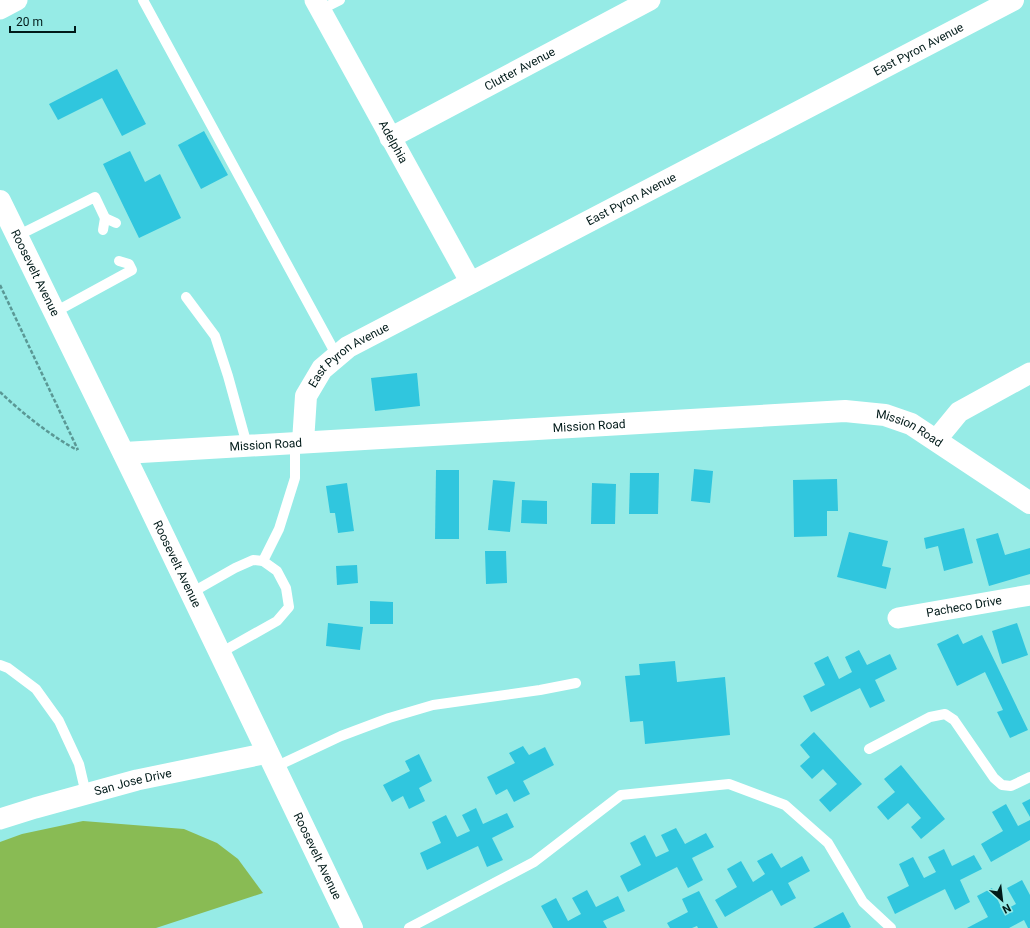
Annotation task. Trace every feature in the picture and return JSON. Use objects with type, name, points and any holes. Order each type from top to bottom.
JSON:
[{"type":"street","name":"Clutter Avenue","points":[[390,138],[650,0]]},
{"type":"street","name":"East Pyron Avenue","points":[[299,442],[306,396],[322,369],[348,347],[1013,0]]},
{"type":"street","name":"Adelphia","points":[[318,5],[470,284]]},
{"type":"street","name":"Roosevelt Avenue","points":[[0,201],[192,593],[352,928]]},
{"type":"street","points":[[936,440],[959,412],[1027,379]]},
{"type":"street","name":"Mission Road","points":[[124,453],[845,411],[885,415],[911,424],[1030,503]]},
{"type":"street","name":"Pacheco Drive","points":[[898,618],[1030,595]]},
{"type":"street","name":"San Jose Drive","points":[[0,819],[137,780],[272,760]]},
{"type":"lane","points":[[143,0],[337,356]]},
{"type":"lane","points":[[318,5],[340,0]]},
{"type":"lane","points":[[17,236],[95,197],[105,218],[103,230]]},
{"type":"lane","points":[[105,218],[116,223]]},
{"type":"lane","points":[[55,312],[132,270],[127,260]]},
{"type":"lane","points":[[186,297],[215,336],[228,376],[247,445]]},
{"type":"lane","points":[[264,561],[279,529],[295,478],[299,442]]},
{"type":"lane","points":[[192,593],[228,572],[253,560],[264,561],[277,571],[286,588],[289,607],[277,621],[220,653]]},
{"type":"lane","points":[[0,665],[8,668],[36,689],[59,721],[79,764],[86,794]]},
{"type":"lane","points":[[272,760],[388,718],[433,705],[540,690],[576,683]]},
{"type":"lane","points":[[869,749],[930,717],[945,714],[954,720],[994,778],[1002,785],[1011,786],[1030,777]]},
{"type":"lane","points":[[409,928],[534,862],[621,795],[729,784],[785,805],[796,814],[828,843],[863,902],[891,928]]},
{"type":"path","points":[[0,285],[78,450],[31,419],[0,392]]},
{"type":"green space","points":[[83,821],[184,829],[217,843],[238,859],[263,893],[156,928],[0,928],[0,842],[22,834]]},
{"type":"building","points":[[117,69],[146,124],[122,136],[102,98],[58,120],[49,104]]},
{"type":"building","points":[[204,131],[228,175],[201,189],[178,145]]},
{"type":"building","points":[[130,151],[145,182],[160,174],[181,218],[139,238],[103,164]]},
{"type":"building","points":[[417,373],[420,406],[375,411],[371,378]]},
{"type":"building","points":[[694,469],[713,471],[710,503],[691,501]]},
{"type":"building","points":[[436,470],[459,470],[459,539],[435,539]]},
{"type":"building","points":[[630,473],[659,473],[658,514],[629,514]]},
{"type":"building","points":[[837,479],[838,511],[827,511],[827,536],[794,537],[793,480]]},
{"type":"building","points":[[493,480],[515,482],[510,532],[488,530]]},
{"type":"building","points":[[347,483],[354,531],[338,533],[335,513],[330,513],[326,486]]},
{"type":"building","points":[[592,483],[616,484],[615,524],[591,524]]},
{"type":"building","points":[[522,500],[547,501],[547,524],[521,523]]},
{"type":"building","points":[[964,528],[973,563],[944,571],[938,546],[926,549],[924,538]]},
{"type":"building","points":[[849,532],[888,541],[882,566],[891,568],[886,589],[837,577]]},
{"type":"building","points":[[998,533],[1005,555],[1030,548],[1030,574],[989,586],[976,539]]},
{"type":"building","points":[[485,551],[506,551],[507,583],[486,584]]},
{"type":"building","points":[[357,565],[358,583],[337,585],[336,566]]},
{"type":"building","points":[[370,601],[393,602],[393,624],[370,624]]},
{"type":"building","points":[[328,623],[363,627],[360,650],[326,646]]},
{"type":"building","points":[[1017,623],[1028,655],[1002,664],[992,631]]},
{"type":"building","points":[[958,634],[963,644],[982,635],[1028,730],[1010,738],[997,712],[1003,710],[985,672],[957,686],[937,644]]},
{"type":"building","points":[[859,650],[867,665],[890,654],[897,669],[875,680],[885,701],[870,708],[860,688],[811,712],[803,696],[825,685],[814,663],[828,656],[839,679],[852,672],[845,657]]},
{"type":"building","points":[[675,661],[677,682],[725,677],[730,735],[645,744],[643,721],[630,722],[625,676],[640,675],[639,664]]},
{"type":"building","points":[[814,732],[862,784],[830,812],[819,800],[837,784],[823,769],[812,779],[800,766],[810,757],[800,745]]},
{"type":"building","points":[[523,746],[529,755],[545,747],[554,765],[523,781],[530,794],[514,802],[507,789],[496,795],[487,777],[515,763],[509,753]]},
{"type":"building","points":[[419,754],[432,781],[419,788],[425,801],[409,809],[403,796],[392,802],[383,785],[410,771],[405,761]]},
{"type":"building","points":[[901,765],[945,819],[921,839],[911,827],[921,818],[908,803],[888,820],[877,807],[895,792],[884,779]]},
{"type":"building","points":[[1030,799],[1030,817],[1022,803]]},
{"type":"building","points":[[1006,804],[1018,826],[1030,820],[1030,840],[991,862],[981,844],[1003,831],[992,812]]},
{"type":"building","points":[[476,808],[483,824],[507,813],[514,827],[492,838],[503,860],[487,867],[478,846],[427,870],[420,853],[441,843],[432,822],[446,815],[457,837],[470,831],[462,815]]},
{"type":"building","points":[[676,828],[685,844],[706,833],[714,847],[692,858],[703,880],[688,888],[677,867],[628,892],[620,876],[641,865],[630,843],[645,835],[656,857],[669,851],[661,835]]},
{"type":"building","points":[[944,849],[952,866],[974,855],[982,869],[960,880],[970,902],[955,910],[945,889],[895,914],[887,897],[909,886],[899,864],[913,857],[924,878],[936,872],[928,857]]},
{"type":"building","points":[[772,853],[781,868],[802,856],[810,871],[788,883],[796,898],[781,906],[772,890],[725,917],[715,900],[737,887],[727,869],[741,861],[753,882],[765,874],[757,861]]},
{"type":"building","points":[[1022,880],[1030,895],[1030,928],[1028,928],[1024,920],[1009,928],[967,928],[988,917],[977,896],[992,888],[1003,911],[1016,904],[1007,888]]},
{"type":"building","points":[[587,890],[596,907],[618,896],[625,911],[603,921],[607,928],[553,928],[541,906],[556,898],[568,921],[581,914],[572,898]]},
{"type":"building","points":[[699,891],[718,928],[698,928],[697,926],[692,928],[670,928],[667,923],[688,912],[682,899]]},
{"type":"building","points":[[843,912],[851,927],[813,928]]}]
